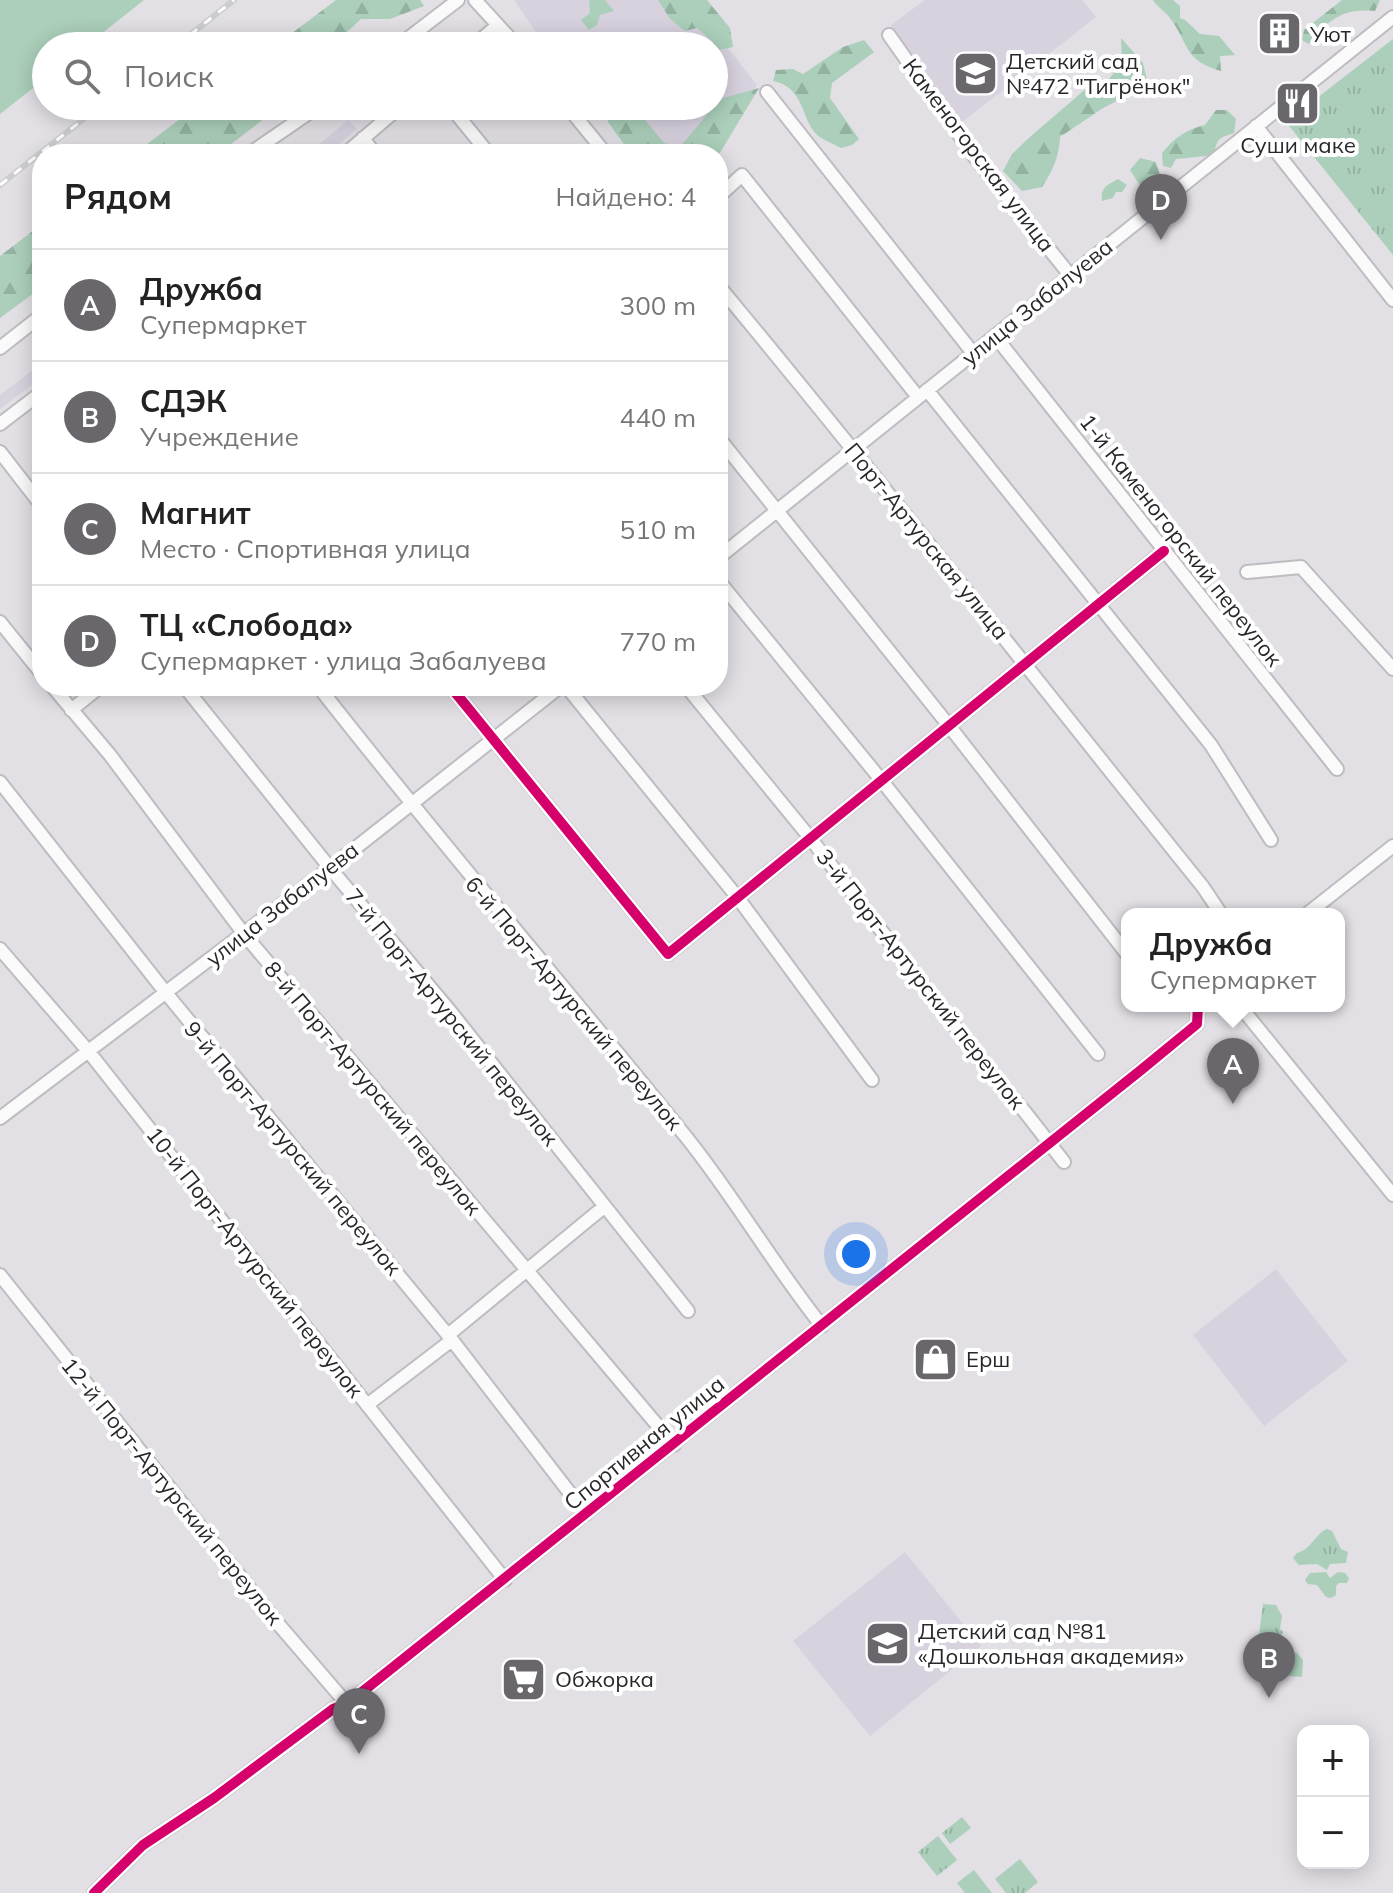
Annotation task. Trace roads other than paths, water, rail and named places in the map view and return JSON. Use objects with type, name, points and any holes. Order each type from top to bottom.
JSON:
[{"type":"street","points":[[416,32],[458,0]]},
{"type":"street","points":[[475,0],[503,32]]},
{"type":"street","name":"улица Забалуева","points":[[728,550],[1393,17]]},
{"type":"street","points":[[490,32],[497,26]]},
{"type":"street","name":"Каменогорская улица","points":[[889,35],[974,156],[1070,275]]},
{"type":"street","points":[[767,92],[973,353]]},
{"type":"street","points":[[264,144],[299,120]]},
{"type":"street","points":[[356,144],[384,120]]},
{"type":"street","points":[[461,120],[481,144]]},
{"type":"street","points":[[578,120],[598,144]]},
{"type":"street","points":[[1256,126],[1393,300]]},
{"type":"street","points":[[363,138],[368,144]]},
{"type":"street","points":[[728,188],[742,175],[1211,745],[1271,840]]},
{"type":"street","name":"Порт-Артурская улица","points":[[728,297],[1027,665],[1217,908]]},
{"type":"street","points":[[0,348],[32,323]]},
{"type":"street","name":"1-й Каменогорский переулок","points":[[995,336],[1337,769]]},
{"type":"street","points":[[0,424],[32,400]]},
{"type":"street","points":[[728,449],[1121,946]]},
{"type":"street","points":[[0,452],[32,493]]},
{"type":"street","points":[[458,696],[668,954],[1164,551]]},
{"type":"street","points":[[1247,572],[1301,567],[1393,669]]},
{"type":"street","points":[[728,592],[1098,1054]]},
{"type":"street","points":[[0,622],[32,662]]},
{"type":"street","name":"8-й Порт-Артурский переулок","points":[[60,696],[110,755],[244,934],[674,1445]]},
{"type":"street","points":[[71,710],[88,696]]},
{"type":"street","name":"7-й Порт-Артурский переулок","points":[[192,696],[450,1011],[688,1311]]},
{"type":"street","name":"6-й Порт-Артурский переулок","points":[[326,696],[410,804],[689,1141],[796,1294],[822,1326]]},
{"type":"street","name":"улица Забалуева","points":[[1,1115],[244,934],[550,696]]},
{"type":"street","points":[[571,696],[738,898],[872,1080]]},
{"type":"street","name":"3-й Порт-Артурский переулок","points":[[694,696],[811,839],[993,1076],[1064,1162]]},
{"type":"street","name":"9-й Порт-Артурский переулок","points":[[0,782],[166,993],[450,1338],[586,1514]]},
{"type":"street","points":[[1315,908],[1393,846]]},
{"type":"street","name":"10-й Порт-Артурский переулок","points":[[0,949],[89,1052],[505,1580]]},
{"type":"street","name":"Спортивная улица","points":[[94,1893],[143,1845],[226,1789],[333,1709],[347,1704],[505,1580],[1197,1024],[1198,1012]]},
{"type":"street","points":[[1245,1012],[1393,1195]]},
{"type":"street","points":[[367,1405],[605,1206]]},
{"type":"street","name":"12-й Порт-Артурский переулок","points":[[0,1275],[265,1608],[347,1704]]},
{"type":"railway","points":[[194,32],[234,0]]},
{"type":"railway","points":[[52,144],[82,120]]},
{"type":"railway","points":[[0,185],[32,160]]},
{"type":"place","name":"Уют","points":[[1279,34]]},
{"type":"place","name":"Детский сад №472 \"Тигрёнок\"","points":[[975,74]]},
{"type":"place","name":"Суши маке","points":[[1298,104]]},
{"type":"place","name":"ТЦ «Слобода»","points":[[1161,240]]},
{"type":"place","name":"Дружба","points":[[1233,1104]]},
{"type":"place","name":"Ерш","points":[[935,1359]]},
{"type":"place","name":"Детский сад №81 «Дошкольная академия»","points":[[887,1644]]},
{"type":"place","name":"Обжорка","points":[[524,1679]]},
{"type":"place","name":"СДЭК","points":[[1269,1698]]},
{"type":"place","name":"Магнит","points":[[359,1754]]}]
